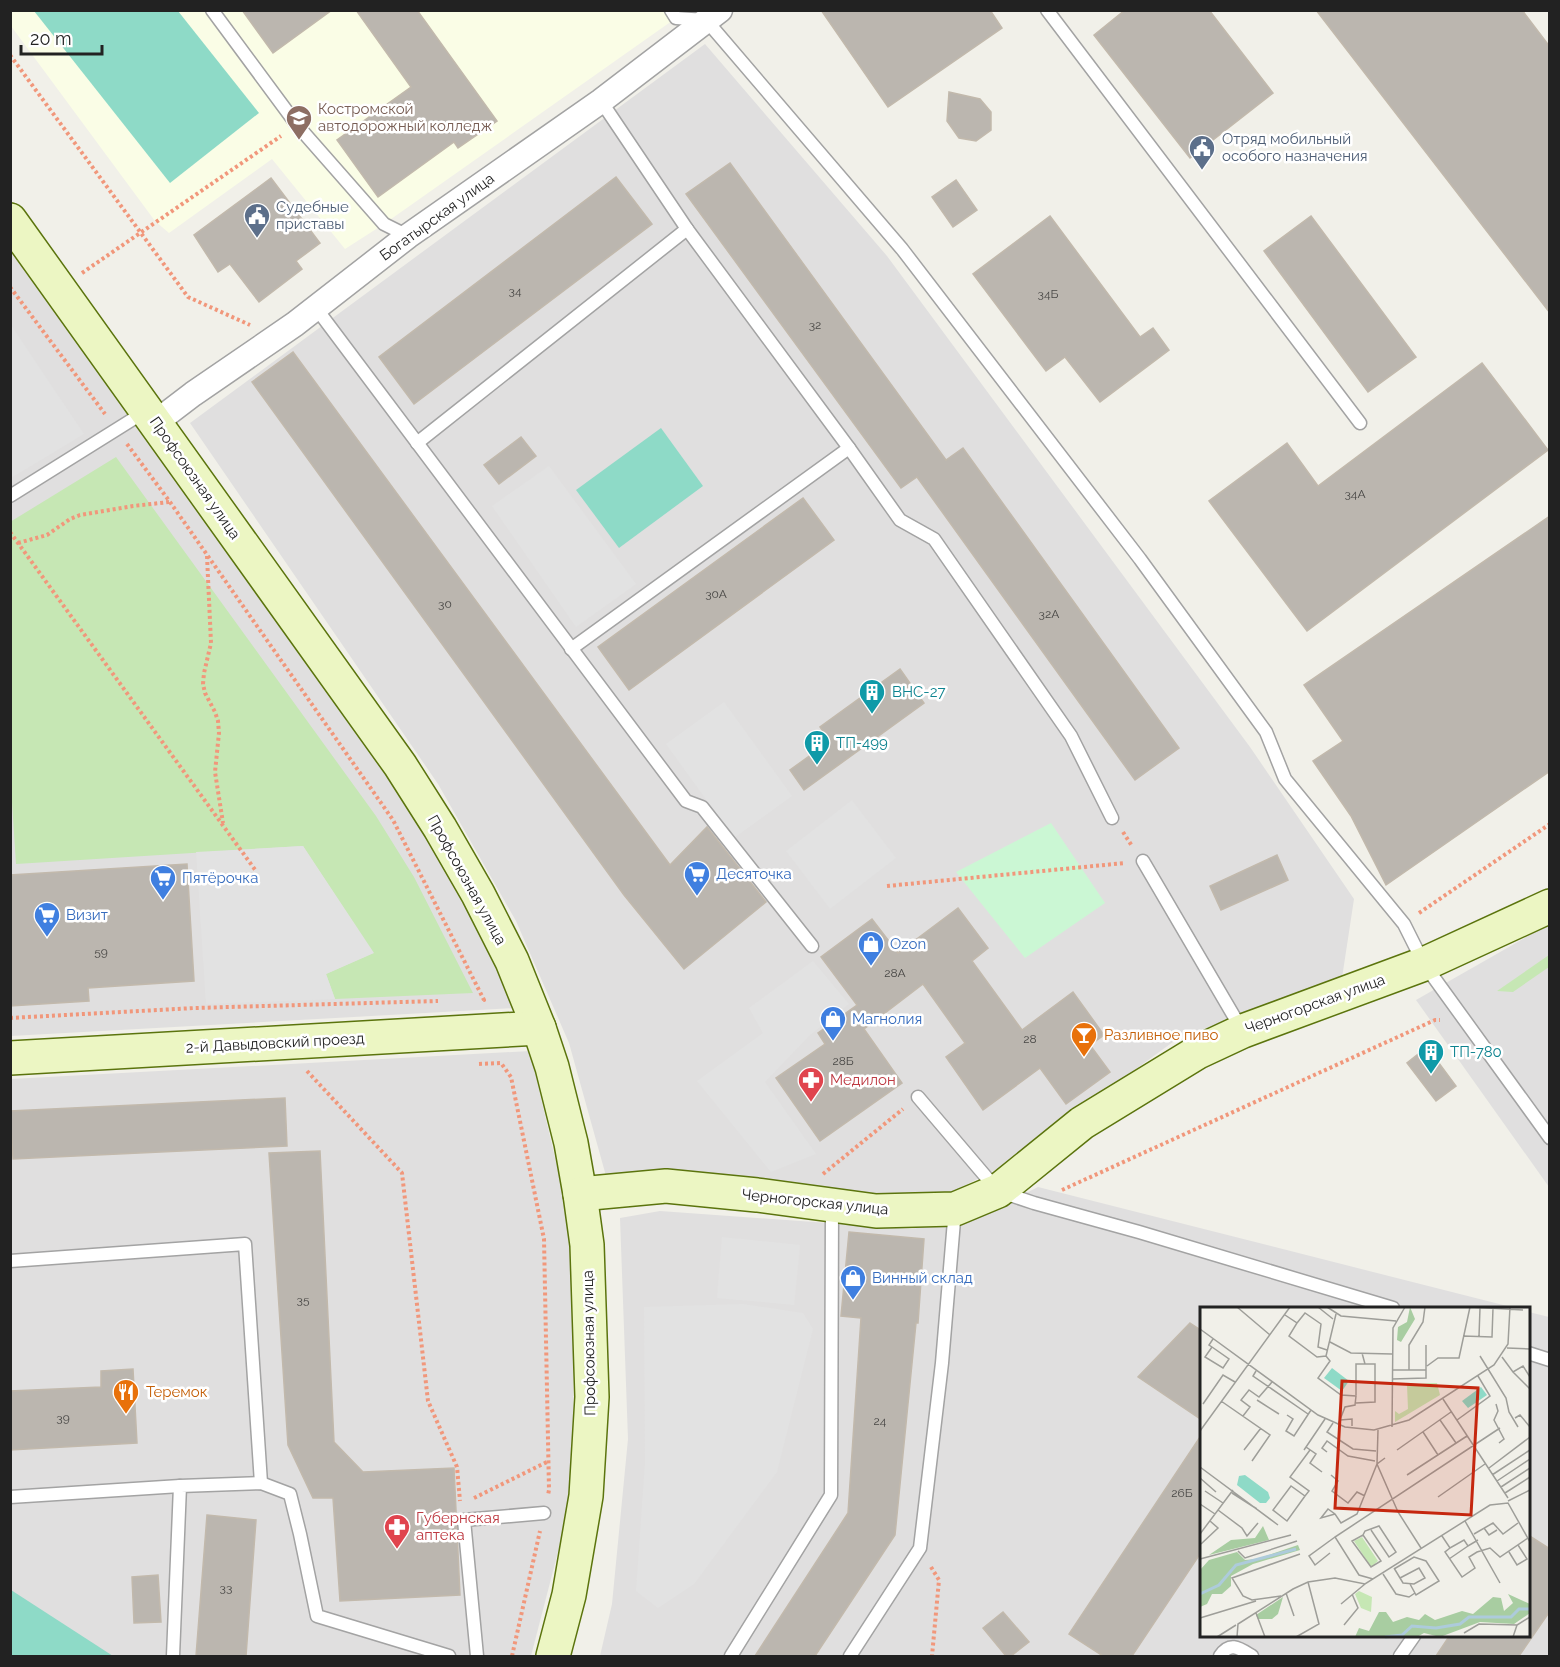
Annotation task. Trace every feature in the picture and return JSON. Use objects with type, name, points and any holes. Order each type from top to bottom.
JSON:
[{"type":"main road","name":"Профсоюзная улица","points":[[10,220],[400,765],[435,819],[478,894],[512,961],[539,1028],[552,1067],[580,1194],[587,1245],[592,1397],[586,1496],[569,1595],[553,1656]]},
{"type":"main road","name":"Черногорская улица","points":[[580,1194],[666,1186],[757,1195],[826,1191],[876,1211],[955,1209],[998,1191],[1083,1123],[1198,1052],[1243,1031],[1424,964],[1550,906]]},
{"type":"main road","name":"2-й Давыдовский проезд","points":[[10,1058],[539,1028]]},
{"type":"street","name":"Богатырская улица","points":[[151,417],[193,394],[295,324],[408,236],[601,101],[713,15]]},
{"type":"lane","points":[[212,10],[297,125],[384,224],[408,236]]},
{"type":"lane","points":[[671,10],[676,18],[713,15],[902,249],[1140,559],[1266,732],[1285,779],[1404,924],[1424,964],[1550,1138]]},
{"type":"lane","points":[[1047,10],[1360,423]]},
{"type":"lane","points":[[601,101],[687,229],[900,520],[934,539],[1071,736],[1112,818]]},
{"type":"lane","points":[[417,443],[687,229]]},
{"type":"lane","points":[[316,308],[686,801],[702,807],[812,946]]},
{"type":"lane","points":[[10,496],[117,430],[151,417]]},
{"type":"lane","points":[[571,649],[849,448]]},
{"type":"lane","points":[[1143,861],[1243,1031]]},
{"type":"lane","points":[[918,1097],[998,1191],[1389,1307]]},
{"type":"lane","points":[[731,1656],[831,1495],[826,1191]]},
{"type":"lane","points":[[850,1656],[920,1548],[942,1363],[955,1209]]},
{"type":"lane","points":[[10,1260],[245,1244],[261,1483]]},
{"type":"lane","points":[[1530,1354],[1550,1360]]},
{"type":"lane","points":[[10,1497],[261,1483],[290,1494],[317,1616],[449,1656]]},
{"type":"lane","points":[[173,1656],[180,1486]]},
{"type":"lane","points":[[477,1656],[464,1520],[544,1513]]},
{"type":"lane","points":[[1400,1656],[1413,1637]]},
{"type":"lane","points":[[1220,1656],[1227,1648],[1234,1647],[1252,1656]]},
{"type":"path","points":[[10,55],[188,297],[249,325],[295,324]]},
{"type":"path","points":[[60,289],[297,125]]},
{"type":"path","points":[[10,287],[170,502],[393,820],[484,1000],[473,1000]]},
{"type":"path","points":[[18,543],[47,536],[80,515],[170,502]]},
{"type":"path","points":[[10,532],[256,871]]},
{"type":"path","points":[[207,555],[211,643],[203,684],[218,721],[215,772],[224,826]]},
{"type":"path","points":[[1112,818],[1143,861]]},
{"type":"path","points":[[1404,924],[1550,824]]},
{"type":"path","points":[[887,886],[1143,861]]},
{"type":"path","points":[[10,1018],[207,1008],[438,1001]]},
{"type":"path","points":[[1034,1203],[1435,1020],[1466,1022]]},
{"type":"path","points":[[501,1064],[511,1077],[544,1239],[549,1461],[549,1490],[512,1656]]},
{"type":"path","points":[[305,1069],[402,1173],[428,1401],[457,1467],[460,1506],[549,1461]]},
{"type":"path","points":[[826,1191],[918,1097]]},
{"type":"path","points":[[920,1548],[939,1580],[932,1656]]},
{"type":"shaded area","name":"Костромской автодорожный колледж","points":[[11,10],[686,11],[384,224],[345,249],[272,159],[169,233],[155,221],[11,26]]},
{"type":"shaded area","points":[[705,44],[887,256],[1250,747],[1354,899],[1342,978],[1177,1039],[1003,1166],[940,1198],[606,1176],[569,1043],[516,921],[438,784],[190,423]]},
{"type":"shaded area","points":[[10,240],[389,772],[487,938],[516,1008],[11,1036]]},
{"type":"shaded area","points":[[11,325],[84,434],[10,478]]},
{"type":"shaded area","points":[[549,466],[636,584],[576,627],[492,506]]},
{"type":"shaded area","points":[[724,702],[792,796],[734,838],[666,744]]},
{"type":"shaded area","points":[[852,800],[896,858],[830,909],[786,851]]},
{"type":"shaded area","points":[[303,846],[374,953],[326,974],[335,999],[206,1004],[196,852]]},
{"type":"shaded area","points":[[1549,924],[1549,1187],[1416,1000]]},
{"type":"shaded area","points":[[813,961],[849,1004],[810,1035],[765,1082],[816,1154],[771,1172],[697,1081],[763,1033],[749,1008]]},
{"type":"shaded area","points":[[530,1051],[574,1239],[573,1494],[531,1656],[11,1656],[11,1079]]},
{"type":"shaded area","points":[[1038,1187],[1511,1307],[1200,1307],[1200,1637],[1530,1637],[1530,1312],[1549,1317],[1549,1656],[600,1656],[612,1604],[628,1439],[620,1218],[660,1211],[912,1229],[980,1216]]},
{"type":"shaded area","points":[[722,1237],[800,1245],[794,1305],[717,1298]]},
{"type":"shaded area","points":[[743,1304],[803,1313],[813,1329],[777,1472],[694,1584],[658,1608],[636,1591],[645,1462],[644,1307]]},
{"type":"green space","points":[[34,11],[178,11],[259,113],[170,183]]},
{"type":"green space","points":[[661,428],[703,486],[619,548],[576,490]]},
{"type":"green space","points":[[116,457],[376,816],[414,877],[473,993],[335,999],[326,974],[373,953],[303,846],[16,864],[10,771],[10,522]]},
{"type":"green space","points":[[1051,823],[1105,903],[1025,958],[956,872]]},
{"type":"green space","points":[[1549,955],[1549,967],[1513,992],[1497,991]]},
{"type":"green space","points":[[11,1590],[113,1656],[11,1656]]},
{"type":"building","points":[[242,10],[332,10],[273,53]]},
{"type":"building","points":[[356,10],[417,10],[497,121],[458,148],[454,142],[378,197],[337,140],[411,87]]},
{"type":"building","points":[[821,10],[990,10],[1002,28],[888,107]]},
{"type":"building","points":[[1125,10],[1209,10],[1273,93],[1190,158],[1094,35]]},
{"type":"building","points":[[1316,10],[1522,10],[1550,47],[1550,313]]},
{"type":"building","points":[[949,92],[980,99],[991,112],[991,130],[976,141],[959,138],[947,121]]},
{"type":"building","points":[[730,163],[946,460],[963,448],[1179,748],[1135,780],[917,477],[901,488],[686,194]]},
{"type":"building","points":[[616,177],[652,224],[414,404],[379,357]]},
{"type":"building","name":"Судебные приставы","points":[[271,178],[320,243],[296,261],[302,269],[259,302],[230,264],[218,272],[194,235]]},
{"type":"building","points":[[956,180],[977,210],[953,227],[932,197]]},
{"type":"building","points":[[1050,216],[1140,337],[1153,328],[1169,350],[1100,402],[1065,357],[1046,371],[973,274]]},
{"type":"building","points":[[1311,216],[1416,357],[1368,392],[1264,251]]},
{"type":"building","points":[[293,352],[670,865],[707,827],[766,902],[684,969],[624,895],[252,382]]},
{"type":"building","points":[[1482,363],[1548,450],[1307,631],[1209,501],[1287,443],[1318,486]]},
{"type":"building","points":[[521,437],[536,456],[499,484],[484,465]]},
{"type":"building","points":[[803,498],[834,540],[629,690],[598,647]]},
{"type":"building","points":[[1550,516],[1550,771],[1386,885],[1351,816],[1313,761],[1343,741],[1304,685]]},
{"type":"building","name":"ВНС-27","points":[[900,669],[924,703],[804,790],[790,770],[830,741],[820,727]]},
{"type":"building","points":[[1277,855],[1288,880],[1221,910],[1210,886]]},
{"type":"building","points":[[187,864],[194,981],[88,988],[89,1001],[10,1006],[10,875]]},
{"type":"building","points":[[958,908],[988,948],[972,961],[1022,1030],[1073,992],[1104,1035],[1090,1045],[1110,1072],[1066,1104],[1040,1068],[983,1110],[946,1057],[965,1043],[923,984],[864,1029],[902,1083],[820,1141],[776,1078],[825,1044],[818,1033],[857,1005],[821,957],[872,919],[898,953]]},
{"type":"building","name":"ТП-780","points":[[1427,1047],[1456,1086],[1436,1101],[1407,1063]]},
{"type":"building","points":[[285,1098],[287,1146],[13,1159],[10,1111]]},
{"type":"building","points":[[320,1151],[334,1442],[363,1472],[454,1468],[460,1595],[340,1601],[333,1498],[313,1498],[288,1445],[269,1153]]},
{"type":"building","points":[[849,1232],[924,1239],[918,1323],[916,1323],[895,1535],[815,1656],[755,1656],[848,1513],[861,1318],[841,1316]]},
{"type":"building","points":[[1190,1323],[1200,1330],[1200,1419],[1138,1377]]},
{"type":"building","points":[[133,1369],[137,1443],[10,1450],[10,1391],[101,1387],[101,1371]]},
{"type":"building","points":[[1200,1437],[1200,1554],[1132,1656],[1103,1656],[1069,1634]]},
{"type":"building","points":[[207,1515],[256,1520],[246,1656],[196,1656]]},
{"type":"building","points":[[1530,1536],[1550,1549],[1550,1611],[1519,1656],[1436,1656],[1449,1637],[1530,1637]]},
{"type":"building","points":[[158,1575],[161,1622],[134,1623],[132,1577]]},
{"type":"building","points":[[1003,1612],[1029,1642],[1011,1656],[1006,1656],[983,1628]]},
{"type":"place","name":"Костромской автодорожный колледж","points":[[299,141]]},
{"type":"place","name":"Отряд мобильный особого назначения","points":[[1202,171]]},
{"type":"place","name":"Судебные приставы","points":[[257,239]]},
{"type":"place","name":"ВНС-27","points":[[872,715]]},
{"type":"place","name":"ТП-499","points":[[817,766]]},
{"type":"place","name":"Десяточка","points":[[697,897]]},
{"type":"place","name":"Пятёрочка","points":[[163,901]]},
{"type":"place","name":"Визит","points":[[47,938]]},
{"type":"place","name":"Ozon","points":[[871,967]]},
{"type":"place","name":"Магнолия","points":[[833,1042]]},
{"type":"place","name":"Разливное пиво","points":[[1084,1058]]},
{"type":"place","name":"ТП-780","points":[[1431,1075]]},
{"type":"place","name":"Медилон","points":[[811,1103]]},
{"type":"place","name":"Винный склад","points":[[853,1301]]},
{"type":"place","name":"Теремок","points":[[126,1415]]},
{"type":"place","name":"Губернская аптека","points":[[397,1550]]}]
